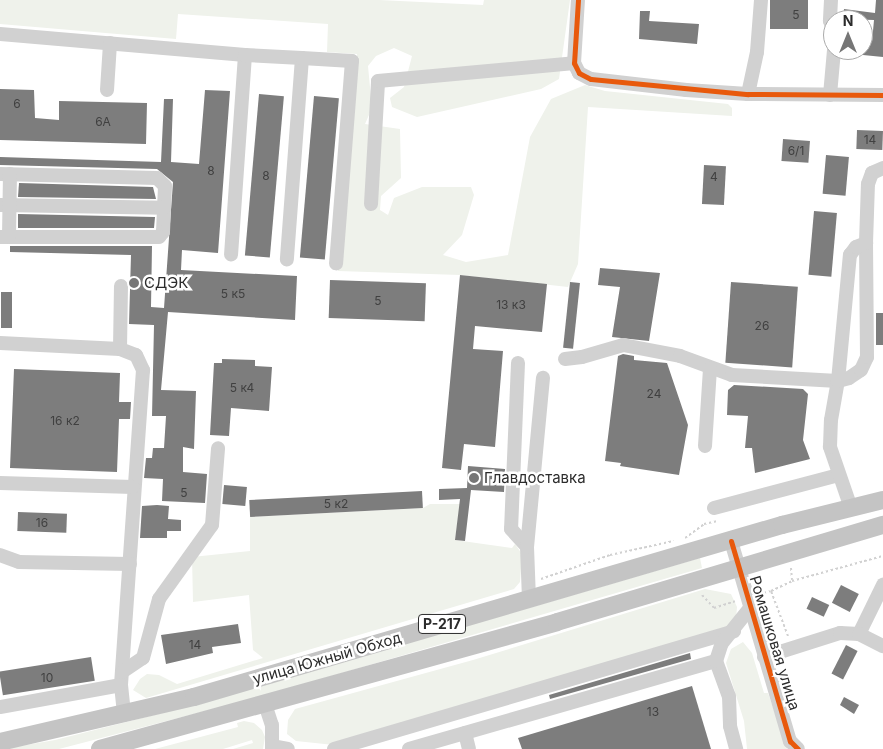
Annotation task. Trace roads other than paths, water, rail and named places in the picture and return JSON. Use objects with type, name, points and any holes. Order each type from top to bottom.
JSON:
[{"type":"main road","name":"улица Южный Обход","points":[[0,742],[124,715],[529,592],[883,500]]},
{"type":"main road","name":"улица Южный Обход","points":[[100,749],[739,569],[883,525]]},
{"type":"street","points":[[578,0],[574,63],[579,73],[590,79],[748,94],[883,95]]},
{"type":"street","points":[[748,94],[762,0]]},
{"type":"street","points":[[0,34],[245,56],[352,61],[336,263]]},
{"type":"street","points":[[107,90],[110,43]]},
{"type":"street","points":[[232,255],[245,56]]},
{"type":"street","points":[[287,259],[302,58]]},
{"type":"street","points":[[830,95],[833,60]]},
{"type":"street","points":[[371,204],[378,81],[574,63]]},
{"type":"street","points":[[565,359],[582,357],[623,345],[680,356],[710,368],[732,374],[838,382],[861,370],[867,357],[866,243],[868,184],[872,173],[883,168]]},
{"type":"street","points":[[5,174],[157,178],[165,186],[163,232],[152,238],[4,237],[5,205],[5,174]]},
{"type":"street","points":[[5,205],[164,208]]},
{"type":"street","points":[[851,508],[830,447],[831,420],[838,382],[850,255],[856,246],[866,243]]},
{"type":"street","points":[[120,349],[121,286]]},
{"type":"street","points":[[0,343],[120,349],[136,355],[143,370],[133,487],[130,564],[121,679],[124,715]]},
{"type":"street","points":[[518,363],[512,529],[527,547]]},
{"type":"street","points":[[705,446],[710,368]]},
{"type":"street","points":[[529,592],[527,547],[543,378]]},
{"type":"street","points":[[0,707],[121,679],[143,658],[160,599],[212,525],[218,448]]},
{"type":"street","points":[[718,514],[839,475]]},
{"type":"street","points":[[0,484],[133,487]]},
{"type":"street","name":"Ромашковая улица","points":[[731,541],[790,741],[798,749]]},
{"type":"street","points":[[0,555],[19,562],[130,564]]},
{"type":"street","points":[[859,634],[883,585]]},
{"type":"street","points":[[736,749],[730,726],[729,696],[716,661],[722,643],[734,631],[750,608]]},
{"type":"street","points":[[334,749],[734,631]]},
{"type":"street","points":[[764,657],[840,633],[859,634],[883,646]]},
{"type":"street","points":[[409,749],[716,661]]},
{"type":"street","points":[[265,704],[272,724],[273,747],[288,749]]},
{"type":"street","points":[[465,734],[470,749]]},
{"type":"place","name":"СДЭК","points":[[134,283]]},
{"type":"place","name":"Главдоставка","points":[[474,478]]}]
